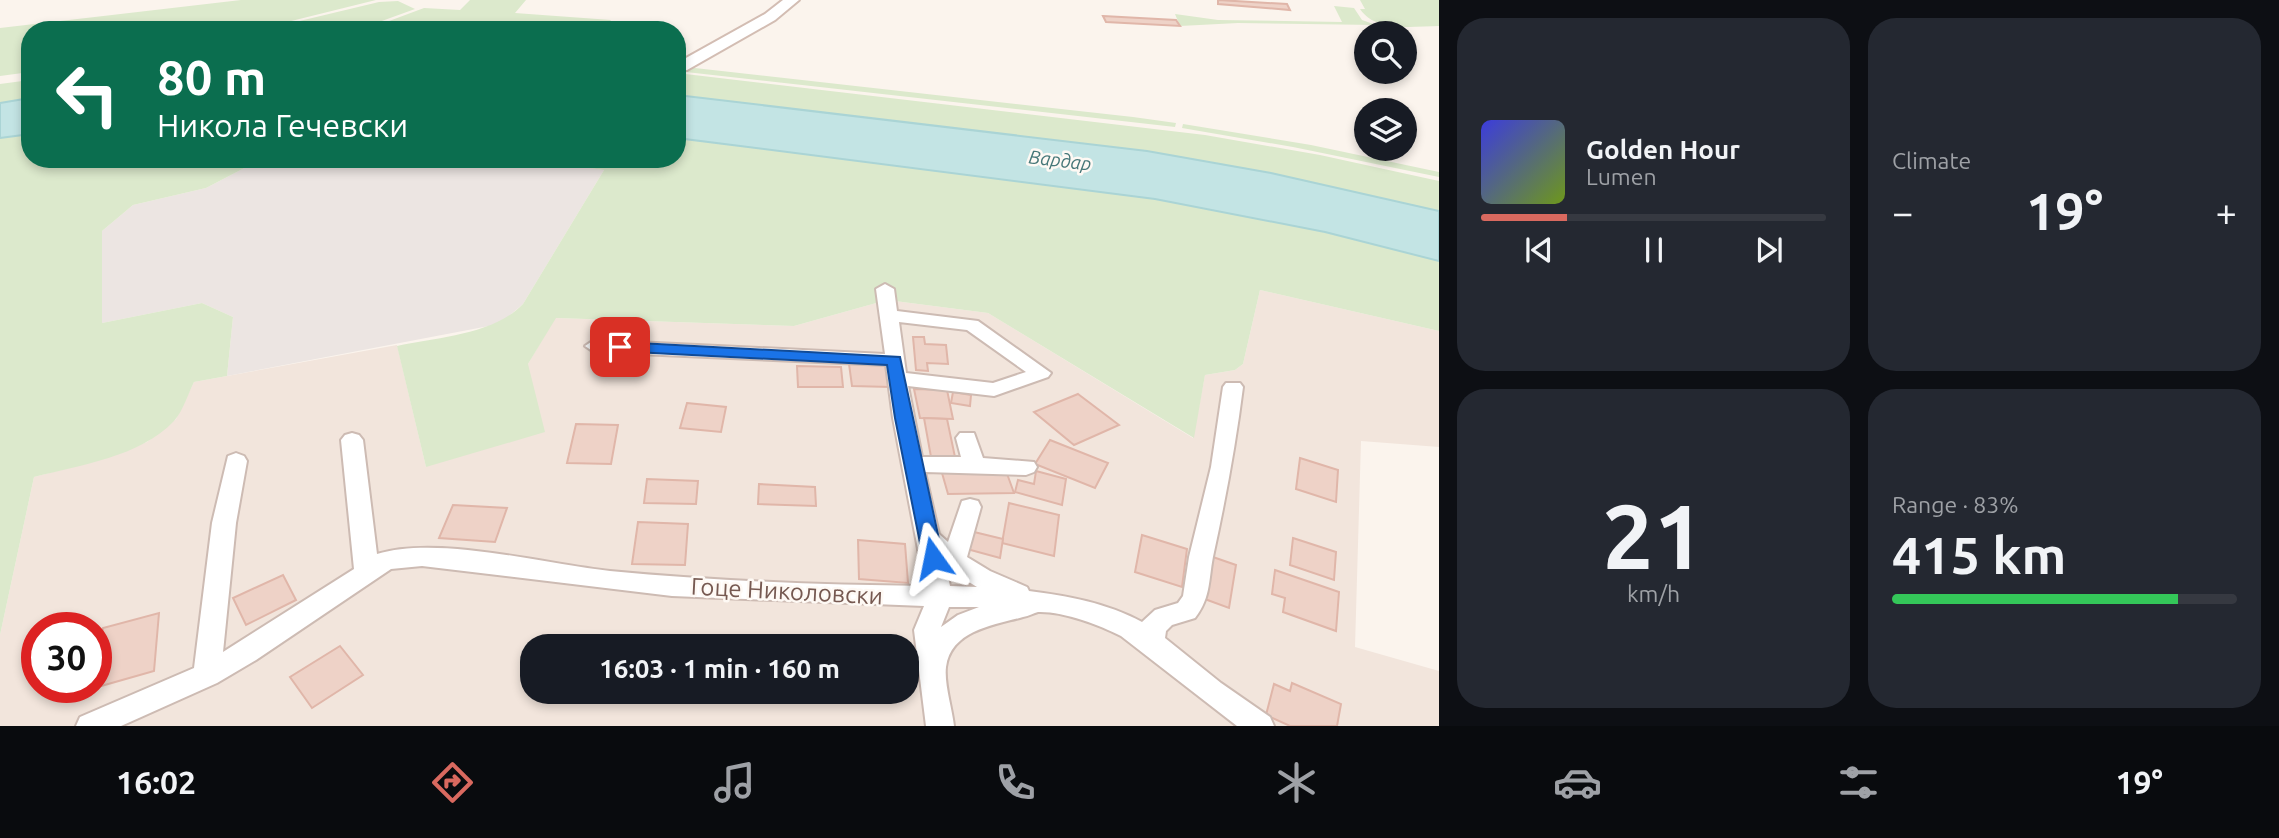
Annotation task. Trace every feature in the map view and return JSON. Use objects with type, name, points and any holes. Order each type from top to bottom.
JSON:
[{"type":"street","points":[[686,64],[770,17],[792,0]]},
{"type":"street","points":[[885,289],[896,369],[940,597],[927,630],[940,726]]},
{"type":"street","points":[[594,346],[896,369],[994,390],[1041,373],[972,325],[889,315]]},
{"type":"street","points":[[1152,641],[1153,626],[1164,617],[1186,611],[1195,598],[1201,557],[1222,467],[1233,387]]},
{"type":"street","points":[[967,438],[974,465]]},
{"type":"street","points":[[352,440],[367,573]]},
{"type":"street","points":[[207,675],[224,523],[236,461]]},
{"type":"street","points":[[913,464],[1026,467]]},
{"type":"street","points":[[954,561],[970,507]]},
{"type":"street","points":[[929,539],[972,574],[1008,591],[1052,605]]},
{"type":"street","name":"Гоце Николовски","points":[[90,726],[207,675],[247,652],[385,561],[415,558],[638,582],[1010,599],[1052,605],[1108,617],[1152,641],[1198,681],[1259,726]]},
{"type":"street","points":[[933,668],[938,648],[945,639],[967,623],[1012,609],[1052,605]]},
{"type":"shaded area","points":[[245,168],[604,170],[523,304],[504,320],[489,326],[227,376],[233,317],[202,303],[102,323],[102,231],[133,205],[206,188]]},
{"type":"shaded area","points":[[1260,290],[1439,331],[1439,447],[1361,441],[1355,647],[1439,671],[1439,726],[0,726],[0,635],[34,477],[98,460],[147,442],[176,419],[194,382],[397,345],[426,467],[528,364],[555,318],[794,326],[887,300],[988,313],[1193,438],[1205,375],[1235,370],[1243,364]]},
{"type":"green space","points":[[241,0],[376,0],[291,21],[60,21]]},
{"type":"green space","points":[[470,0],[526,0],[515,13],[611,20],[389,21],[424,8],[460,10]]},
{"type":"green space","points":[[1360,0],[1439,0],[1439,26],[1417,27],[1417,21],[1374,21],[1360,9],[1365,9]]},
{"type":"green space","points":[[398,1],[415,9],[382,21],[300,21],[379,2]]},
{"type":"green space","points":[[1334,6],[1354,8],[1365,21],[1354,21],[1354,25],[1238,23],[1180,26],[1175,14],[1218,20],[1342,22]]},
{"type":"green space","points":[[21,26],[21,73],[0,76],[0,28]]},
{"type":"green space","points":[[686,67],[1133,117],[1176,123],[1175,127],[686,72]]},
{"type":"green space","points":[[686,74],[1205,135],[1320,155],[1439,181],[1439,211],[1271,173],[1147,151],[686,96]]},
{"type":"green space","points":[[21,81],[21,100],[0,103],[0,84]]},
{"type":"green space","points":[[1183,124],[1311,145],[1354,154],[1354,160],[1293,147],[1182,128]]},
{"type":"green space","points":[[21,135],[21,168],[245,168],[206,188],[133,205],[102,231],[102,323],[202,303],[233,317],[227,376],[194,382],[174,421],[144,443],[90,464],[34,477],[0,635],[0,138]]},
{"type":"green space","points":[[686,139],[1019,179],[1223,210],[1439,261],[1439,331],[1260,290],[1243,364],[1235,370],[1205,375],[1194,438],[988,313],[887,300],[794,326],[556,318],[528,364],[545,432],[426,467],[397,346],[481,329],[511,314],[523,304],[604,170],[589,168],[686,168]]},
{"type":"green space","points":[[1361,161],[1387,161],[1439,172],[1439,177]]},
{"type":"water","name":"Вардар","points":[[686,96],[1147,151],[1271,173],[1439,211],[1439,261],[1325,232],[1155,199],[686,139]]},
{"type":"water","points":[[21,100],[21,135],[0,138],[0,103]]},
{"type":"building","points":[[1218,0],[1287,4],[1290,10],[1218,4]]},
{"type":"building","points":[[1103,16],[1176,20],[1180,26],[1106,22]]},
{"type":"building","points":[[913,337],[924,337],[925,344],[946,345],[948,364],[927,363],[928,371],[916,370]]},
{"type":"building","points":[[849,364],[886,364],[890,387],[852,386]]},
{"type":"building","points":[[797,366],[841,367],[843,387],[798,387]]},
{"type":"building","points":[[914,389],[947,390],[953,419],[920,418]]},
{"type":"building","points":[[953,392],[971,395],[970,406],[951,403]]},
{"type":"building","points":[[1078,394],[1119,425],[1074,445],[1034,412]]},
{"type":"building","points":[[687,403],[726,407],[721,432],[680,428]]},
{"type":"building","points":[[924,418],[947,419],[955,457],[931,457]]},
{"type":"building","points":[[576,424],[618,425],[611,464],[567,463]]},
{"type":"building","points":[[1050,440],[1108,463],[1095,488],[1035,464]]},
{"type":"building","points":[[1300,458],[1338,470],[1336,502],[1296,489]]},
{"type":"building","points":[[1006,471],[1014,493],[948,494],[942,473]]},
{"type":"building","points":[[1036,471],[1066,479],[1062,505],[1015,492],[1018,480],[1034,484]]},
{"type":"building","points":[[647,479],[698,481],[696,504],[644,503]]},
{"type":"building","points":[[759,484],[815,487],[816,506],[758,504]]},
{"type":"building","points":[[1009,503],[1059,515],[1054,556],[1002,543]]},
{"type":"building","points":[[453,505],[507,508],[495,542],[439,538]]},
{"type":"building","points":[[638,522],[688,524],[685,565],[632,564]]},
{"type":"building","points":[[970,531],[1003,539],[1000,558],[967,549]]},
{"type":"building","points":[[1142,535],[1187,549],[1182,587],[1135,572]]},
{"type":"building","points":[[1293,538],[1336,552],[1334,580],[1290,565]]},
{"type":"building","points":[[858,540],[905,544],[908,583],[859,579]]},
{"type":"building","points":[[1210,556],[1236,565],[1229,608],[1202,598]]},
{"type":"building","points":[[1275,570],[1339,592],[1336,631],[1283,612],[1285,598],[1272,594]]},
{"type":"building","points":[[283,575],[296,600],[246,625],[233,598]]},
{"type":"building","points":[[159,613],[154,671],[112,683],[112,626]]},
{"type":"building","points":[[340,646],[363,675],[312,708],[290,677]]},
{"type":"building","points":[[1292,683],[1341,704],[1337,726],[1290,726],[1266,715],[1274,684],[1290,691]]},
{"type":"route","points":[[620,347],[895,360],[903,418],[933,558]]}]
